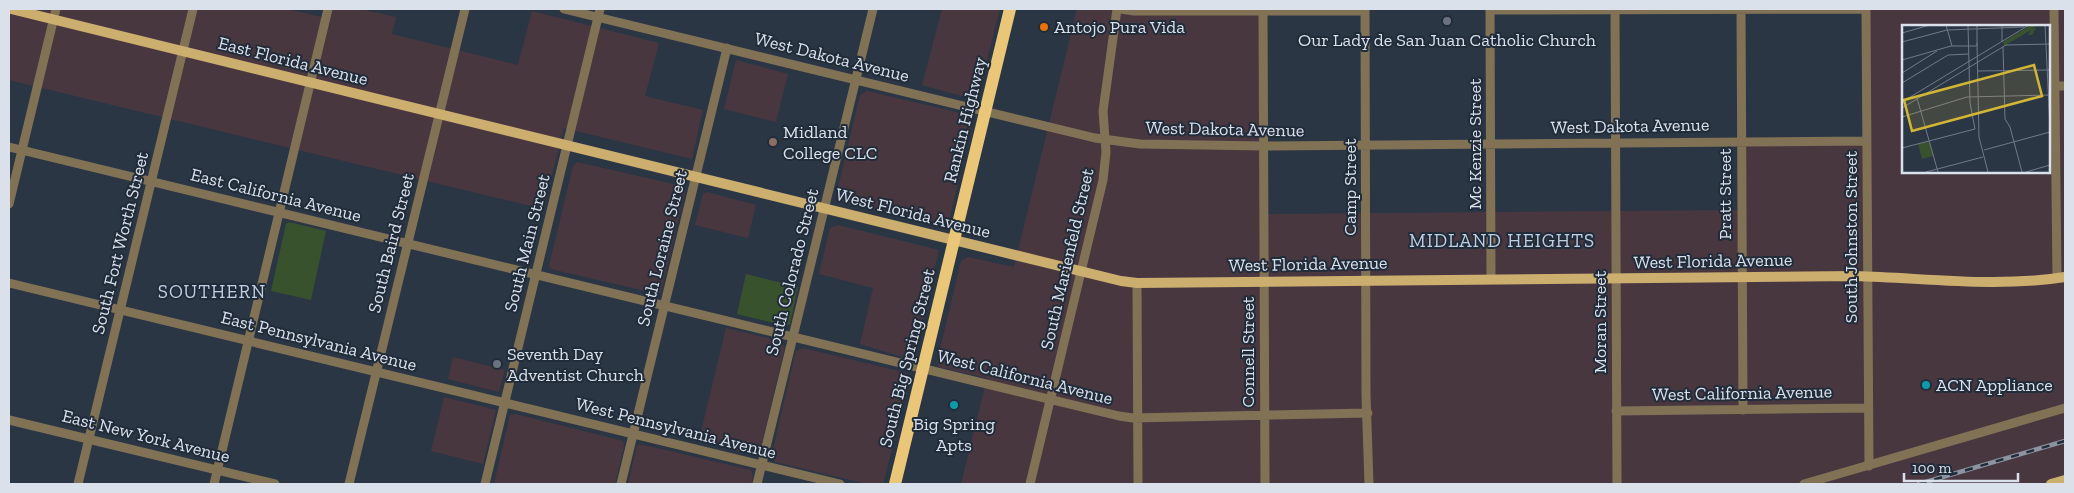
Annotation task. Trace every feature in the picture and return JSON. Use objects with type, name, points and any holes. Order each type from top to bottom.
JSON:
[{"type":"highway","name":"Rankin Highway","points":[[954,240],[1010,9]]},
{"type":"highway","name":"South Big Spring Street","points":[[895,484],[954,240]]},
{"type":"main road","name":"East Florida Avenue","points":[[10,9],[55,14],[183,51],[567,145]]},
{"type":"main road","name":"West Florida Avenue","points":[[567,145],[1082,272],[1137,283],[1867,276],[1963,282],[2061,278]]},
{"type":"main road","points":[[2051,484],[2065,480]]},
{"type":"street","name":"South Fort Worth Street","points":[[78,484],[193,9]]},
{"type":"street","points":[[214,484],[328,9]]},
{"type":"street","name":"South Baird Street","points":[[349,484],[465,9]]},
{"type":"street","name":"West Dakota Avenue","points":[[564,9],[599,13],[727,48],[1104,140],[1140,144],[1264,146],[1867,141]]},
{"type":"street","name":"South Colorado Street","points":[[757,484],[873,9]]},
{"type":"street","name":"South Marienfeld Street","points":[[1030,484],[1082,272],[1104,172],[1106,152],[1103,111],[1117,9]]},
{"type":"street","points":[[1121,9],[1134,11],[1365,10]]},
{"type":"street","name":"Moran Street","points":[[1615,9],[1617,484]]},
{"type":"street","name":"Pratt Street","points":[[1741,9],[1743,410]]},
{"type":"street","points":[[1490,10],[1866,9]]},
{"type":"street","name":"South Johnston Street","points":[[1866,9],[1869,466]]},
{"type":"street","points":[[2054,9],[2061,278]]},
{"type":"street","name":"Connell Street","points":[[1263,10],[1265,484]]},
{"type":"street","name":"Camp Street","points":[[1365,10],[1369,484]]},
{"type":"street","name":"Mc Kenzie Street","points":[[1490,10],[1492,279]]},
{"type":"street","name":"South Main Street","points":[[485,484],[599,13]]},
{"type":"street","points":[[9,204],[55,14]]},
{"type":"street","name":"South Loraine Street","points":[[621,484],[727,48]]},
{"type":"street","points":[[2055,86],[2065,86]]},
{"type":"street","name":"East California Avenue","points":[[9,147],[536,275]]},
{"type":"street","name":"West California Avenue","points":[[536,275],[1119,416],[1138,418],[1368,413]]},
{"type":"street","name":"East Pennsylvania Avenue","points":[[9,283],[505,403]]},
{"type":"street","points":[[1137,283],[1138,484]]},
{"type":"street","name":"West Pennsylvania Avenue","points":[[505,403],[840,484]]},
{"type":"street","name":"West California Avenue","points":[[1616,411],[1868,408]]},
{"type":"street","points":[[1804,484],[2065,408]]},
{"type":"street","name":"East New York Avenue","points":[[9,420],[275,484]]},
{"type":"shaded area","points":[[9,9],[286,9],[326,18],[329,9],[360,9],[396,17],[392,34],[518,65],[532,11],[659,43],[645,96],[703,110],[692,159],[564,128],[543,209],[9,80]]},
{"type":"shaded area","points":[[942,9],[1000,9],[978,95],[972,99],[922,85]]},
{"type":"shaded area","points":[[1077,9],[1262,9],[1261,214],[1742,210],[1742,140],[1867,138],[1867,9],[2065,9],[2065,484],[961,484],[987,378],[939,367],[937,362],[961,261],[968,257],[1014,267]]},
{"type":"shaded area","points":[[736,60],[788,74],[776,122],[724,109]]},
{"type":"shaded area","points":[[867,91],[969,115],[972,123],[949,221],[941,226],[843,202],[837,192],[860,95]]},
{"type":"shaded area","points":[[577,162],[682,186],[685,192],[661,292],[658,294],[551,269],[549,266],[573,166]]},
{"type":"shaded area","points":[[707,192],[756,205],[748,238],[695,225],[703,194]]},
{"type":"shaded area","points":[[838,225],[939,250],[912,360],[860,344],[873,288],[819,274],[830,228]]},
{"type":"shaded area","points":[[726,328],[780,341],[785,347],[760,451],[755,456],[699,440]]},
{"type":"shaded area","points":[[803,348],[907,373],[910,379],[883,484],[868,484],[775,462],[772,453],[796,351]]},
{"type":"shaded area","points":[[453,357],[505,370],[499,392],[448,379]]},
{"type":"shaded area","points":[[444,397],[496,410],[483,464],[431,451]]},
{"type":"shaded area","points":[[516,414],[623,441],[624,447],[615,484],[494,484],[510,415]]},
{"type":"shaded area","points":[[637,445],[751,470],[753,477],[751,484],[628,484]]},
{"type":"green space","points":[[289,222],[326,231],[311,300],[271,291],[286,224]]},
{"type":"green space","points":[[746,274],[798,287],[790,324],[786,326],[737,314]]},
{"type":"railway","points":[[1919,484],[2065,441]]},
{"type":"place","name":"Our Lady de San Juan Catholic Church","points":[[1447,21]]},
{"type":"place","name":"Antojo Pura Vida","points":[[1044,27]]},
{"type":"place","name":"Midland College CLC","points":[[773,142]]},
{"type":"place","name":"Seventh Day Adventist Church","points":[[497,364]]},
{"type":"place","name":"ACN Appliance","points":[[1926,385]]},
{"type":"place","name":"Big Spring Apts","points":[[954,405]]},
{"type":"district","name":"MIDLAND HEIGHTS","points":[[1502,240]]},
{"type":"district","name":"SOUTHERN","points":[[212,291]]}]
